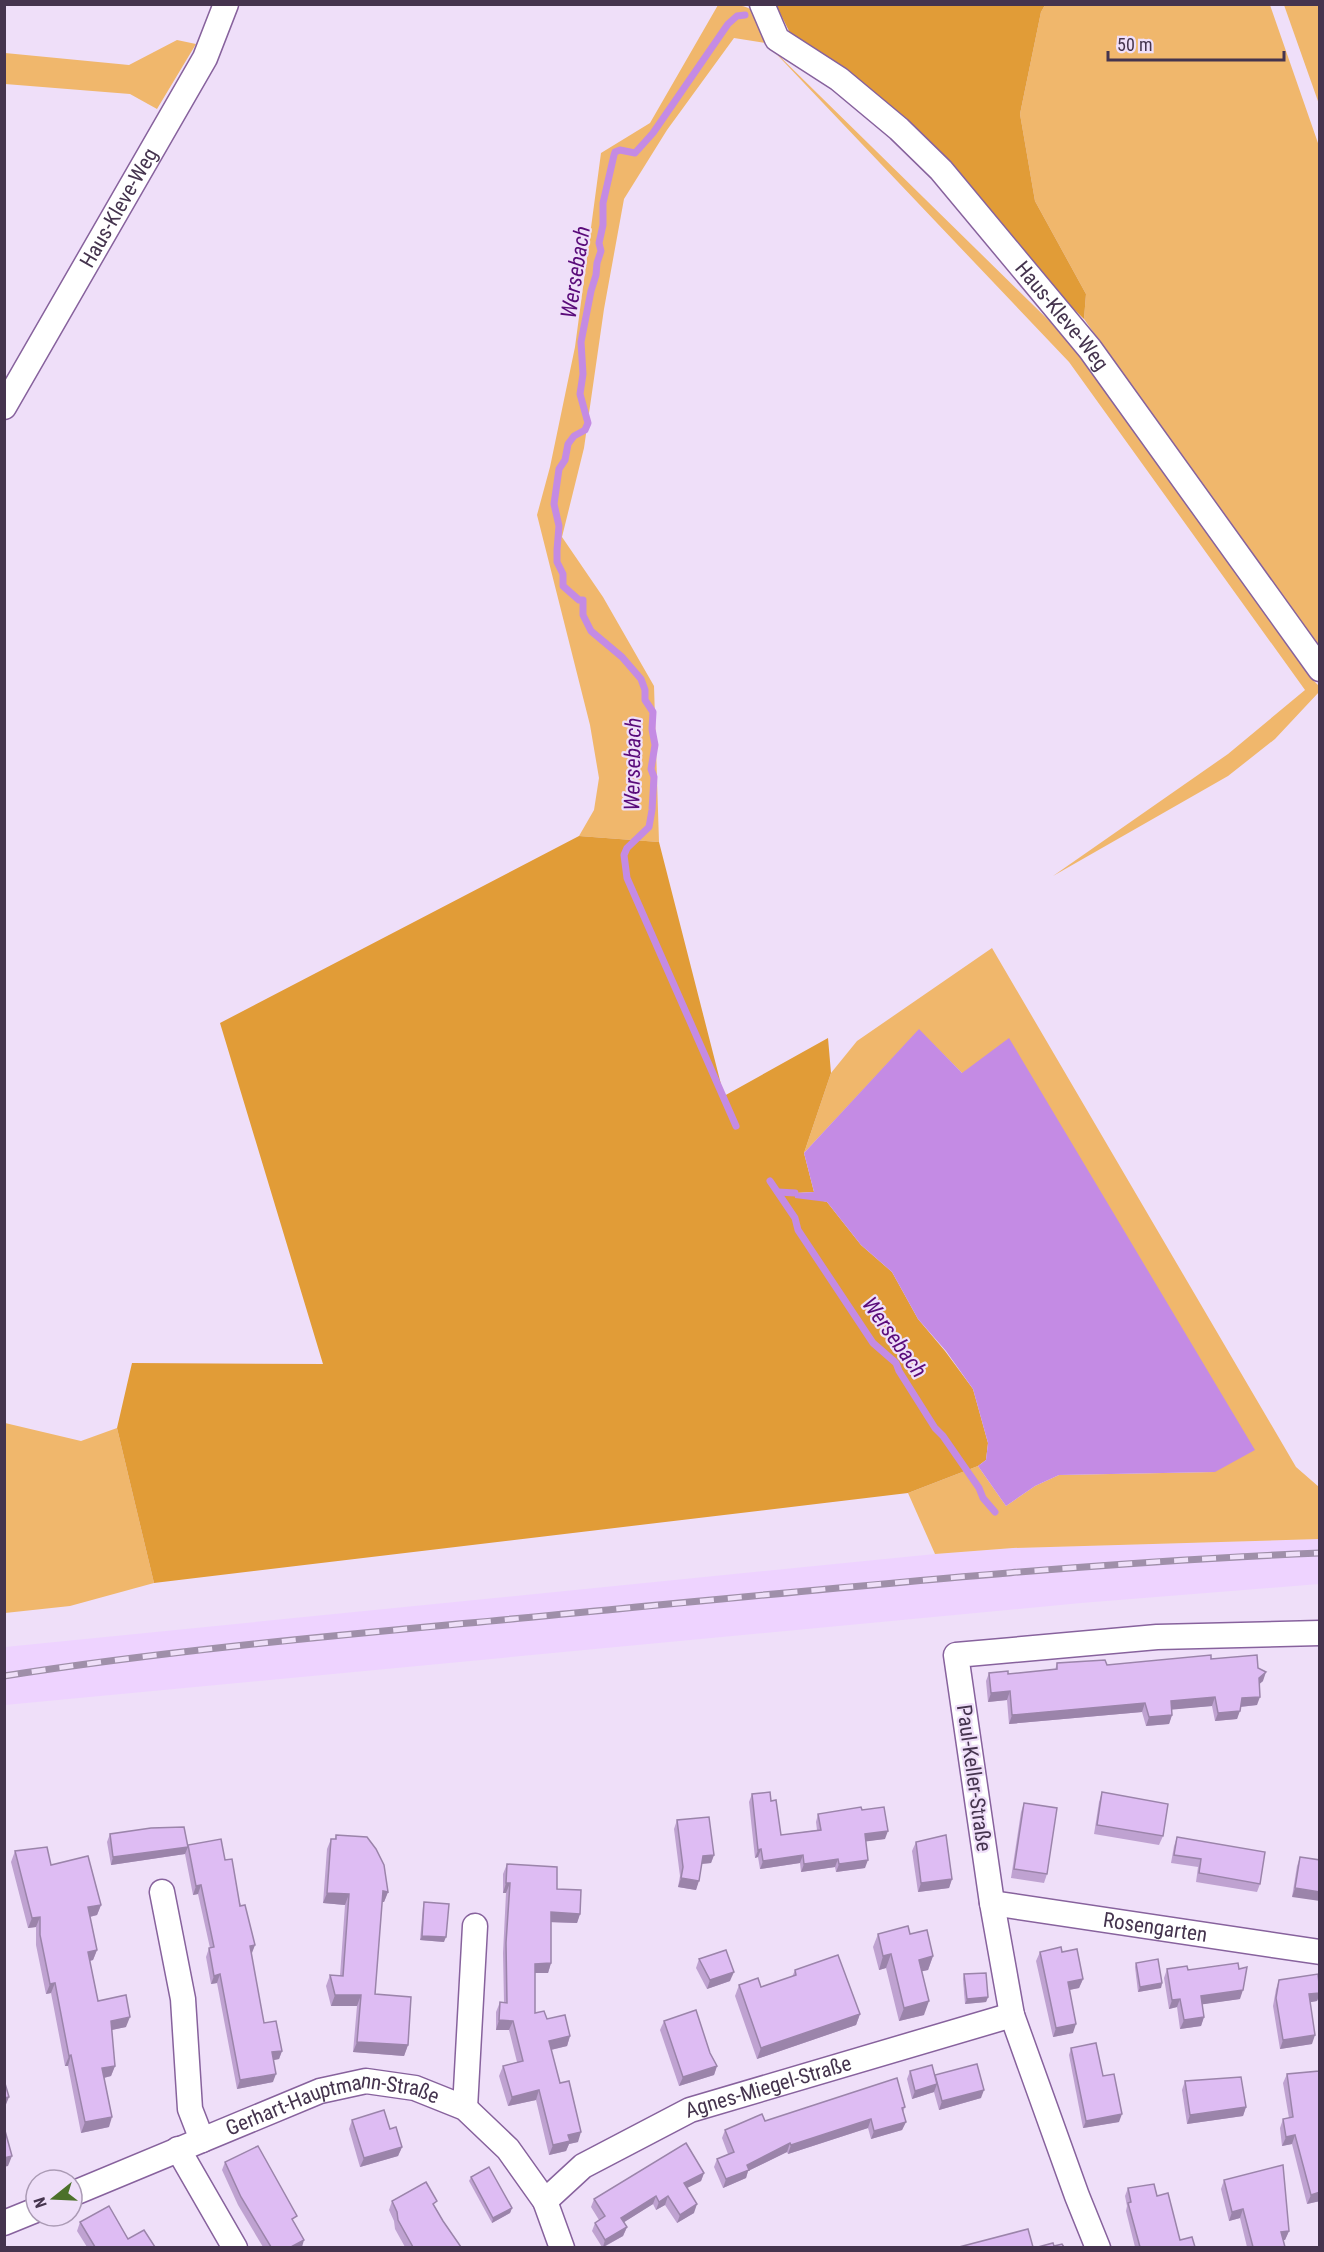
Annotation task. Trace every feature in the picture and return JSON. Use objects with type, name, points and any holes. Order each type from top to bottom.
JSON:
[{"type":"street","name":"Haus-Kleve-Weg","points":[[4,407],[205,58],[226,4]]},
{"type":"street","name":"Haus-Kleve-Weg","points":[[762,4],[777,39],[839,80],[899,129],[948,178],[1090,349],[1320,669]]},
{"type":"street","name":"Paul-Keller-Straße","points":[[1098,2247],[1077,2196],[1012,2015],[992,1903],[957,1655],[1157,1637],[1320,1632]]},
{"type":"street","name":"Gerhart-Hauptmann-Straße","points":[[162,1892],[183,1999],[190,2109],[202,2140]]},
{"type":"street","name":"Rosengarten","points":[[992,1903],[1320,1952]]},
{"type":"street","name":"Gerhart-Hauptmann-Straße","points":[[465,2108],[475,1926]]},
{"type":"street","name":"Agnes-Miegel-Straße","points":[[545,2201],[583,2166],[690,2110],[1012,2015]]},
{"type":"street","name":"Gerhart-Hauptmann-Straße","points":[[84,2189],[320,2091],[366,2082],[415,2088],[465,2108],[508,2149],[545,2201],[562,2247]]},
{"type":"street","points":[[178,2149],[235,2247]]},
{"type":"street","points":[[4,2223],[24,2215]]},
{"type":"shaded area","points":[[718,5],[741,6],[752,10],[766,43],[734,38],[667,130],[624,199],[604,309],[584,448],[562,537],[603,597],[654,686],[659,842],[579,836],[594,810],[599,778],[590,725],[537,515],[550,467],[575,347],[601,153],[650,123]]},
{"type":"shaded area","points":[[776,5],[1045,5],[1041,12],[1020,114],[1035,201],[1086,294],[1084,319],[790,33]]},
{"type":"shaded area","points":[[1045,5],[1270,5],[1319,146],[1319,651],[1084,319],[1086,294],[1035,201],[1020,114],[1041,12]]},
{"type":"shaded area","points":[[1284,5],[1319,5],[1319,104]]},
{"type":"shaded area","points":[[177,40],[196,44],[157,109],[130,94],[5,84],[5,53],[129,65]]},
{"type":"shaded area","points":[[766,43],[1081,352],[1310,677],[1319,686],[1319,692],[1275,739],[1228,776],[1053,876],[1228,754],[1305,690],[1069,362]]},
{"type":"shaded area","points":[[579,836],[659,842],[724,1096],[828,1038],[831,1073],[804,1153],[814,1192],[795,1193],[827,1202],[861,1245],[892,1272],[918,1319],[973,1389],[988,1443],[986,1460],[978,1466],[908,1493],[154,1583],[117,1428],[132,1363],[323,1364],[220,1023]]},
{"type":"shaded area","points":[[992,948],[1296,1467],[1319,1487],[1319,1539],[1013,1548],[935,1554],[908,1493],[978,1466],[1006,1506],[1035,1486],[1059,1475],[1215,1472],[962,1073],[919,1030],[804,1153],[831,1073],[857,1041]]},
{"type":"shaded area","points":[[919,1029],[962,1073],[1009,1038],[1255,1450],[1215,1472],[1059,1475],[1035,1486],[1006,1506],[978,1466],[986,1460],[988,1443],[973,1389],[946,1351],[918,1319],[892,1272],[861,1245],[827,1202],[795,1198],[795,1193],[814,1192],[804,1153]]},
{"type":"shaded area","points":[[5,1423],[81,1441],[117,1428],[154,1583],[70,1606],[5,1613]]},
{"type":"shaded area","points":[[1319,1539],[1319,1584],[1081,1603],[5,1705],[5,1647],[935,1554],[1013,1548]]},
{"type":"building","points":[[1211,1655],[1211,1659],[1257,1655],[1258,1668],[1266,1672],[1259,1678],[1260,1697],[1242,1698],[1240,1711],[1218,1713],[1215,1697],[1171,1701],[1172,1715],[1149,1717],[1145,1703],[1012,1715],[1010,1691],[991,1693],[989,1673],[1008,1671],[1008,1674],[1057,1669],[1057,1663],[1105,1660],[1107,1665]]},
{"type":"building","points":[[770,1792],[771,1801],[776,1800],[781,1835],[821,1830],[818,1814],[861,1807],[862,1810],[884,1807],[888,1831],[865,1834],[868,1860],[839,1864],[838,1859],[804,1864],[803,1855],[763,1861],[761,1849],[758,1850],[752,1794]]},
{"type":"building","points":[[1102,1792],[1168,1804],[1163,1836],[1097,1825]]},
{"type":"building","points":[[1024,1803],[1057,1808],[1047,1874],[1014,1869]]},
{"type":"building","points":[[709,1817],[714,1855],[703,1856],[699,1881],[681,1878],[683,1867],[677,1820]]},
{"type":"building","points":[[184,1827],[188,1847],[113,1857],[110,1834],[151,1828]]},
{"type":"building","points":[[336,1835],[367,1837],[384,1865],[388,1892],[383,1891],[375,1994],[411,1997],[408,2045],[357,2042],[361,1995],[335,1995],[330,1975],[343,1976],[349,1894],[327,1893],[331,1839],[336,1839]]},
{"type":"building","points":[[946,1835],[952,1879],[921,1883],[916,1842]]},
{"type":"building","points":[[1177,1837],[1265,1852],[1260,1884],[1199,1873],[1201,1859],[1174,1855]]},
{"type":"building","points":[[221,1839],[225,1860],[232,1859],[240,1906],[245,1905],[255,1945],[250,1946],[264,2023],[276,2021],[282,2051],[272,2052],[276,2074],[240,2080],[220,1974],[214,1976],[209,1948],[214,1947],[201,1885],[196,1886],[188,1845]]},
{"type":"building","points":[[47,1847],[51,1865],[88,1856],[101,1905],[88,1907],[97,1950],[88,1952],[98,2001],[126,1995],[130,2017],[111,2021],[115,2066],[102,2068],[112,2117],[85,2122],[55,1983],[50,1984],[40,1935],[40,1917],[32,1918],[15,1851]]},
{"type":"building","points":[[1300,1857],[1320,1860],[1320,1892],[1295,1888]]},
{"type":"building","points":[[507,1864],[557,1867],[557,1889],[581,1890],[580,1914],[551,1912],[551,1963],[535,1964],[535,2013],[544,2011],[547,2019],[565,2015],[570,2036],[549,2041],[560,2083],[569,2081],[581,2132],[568,2135],[570,2141],[553,2145],[539,2090],[512,2097],[503,2066],[523,2061],[513,2021],[499,2020],[500,2002],[507,2003],[506,1943],[510,1883],[506,1883]]},
{"type":"building","points":[[424,1902],[449,1904],[446,1937],[422,1936]]},
{"type":"building","points":[[908,1926],[910,1934],[927,1930],[933,1956],[919,1960],[929,2001],[904,2008],[891,1954],[883,1956],[878,1934]]},
{"type":"building","points":[[1061,1947],[1062,1952],[1077,1949],[1083,1979],[1068,1982],[1076,2024],[1056,2028],[1040,1952]]},
{"type":"building","points":[[726,1950],[734,1972],[710,1980],[699,1959]]},
{"type":"building","points":[[838,1955],[860,2014],[761,2048],[739,1985],[758,1978],[761,1987],[796,1975],[795,1970]]},
{"type":"building","points":[[1158,1959],[1162,1983],[1140,1987],[1136,1963]]},
{"type":"building","points":[[1238,1963],[1239,1969],[1247,1967],[1243,1990],[1201,1996],[1204,2017],[1184,2020],[1180,1999],[1172,2000],[1167,1969],[1187,1966],[1188,1970]]},
{"type":"building","points":[[986,1973],[988,1997],[967,1999],[964,1974]]},
{"type":"building","points":[[1318,1974],[1320,1993],[1309,1994],[1315,2035],[1283,2040],[1276,1998],[1279,1980]]},
{"type":"building","points":[[696,2010],[710,2053],[717,2066],[683,2077],[664,2021]]},
{"type":"building","points":[[1096,2043],[1103,2076],[1114,2074],[1122,2114],[1086,2121],[1071,2048]]},
{"type":"building","points":[[977,2064],[984,2090],[942,2101],[935,2075]]},
{"type":"building","points":[[932,2065],[937,2084],[915,2091],[910,2071]]},
{"type":"building","points":[[1320,2069],[1320,2192],[1311,2195],[1295,2135],[1286,2137],[1283,2119],[1293,2117],[1287,2074],[1319,2071]]},
{"type":"building","points":[[1241,2077],[1246,2107],[1190,2115],[1185,2081]]},
{"type":"building","points":[[897,2078],[905,2107],[902,2108],[906,2122],[874,2131],[871,2119],[791,2145],[790,2143],[747,2165],[749,2170],[726,2179],[717,2159],[734,2152],[725,2130],[762,2114],[765,2121]]},
{"type":"building","points":[[4,2080],[9,2097],[4,2098]]},
{"type":"building","points":[[384,2110],[390,2129],[396,2127],[402,2147],[364,2158],[352,2120]]},
{"type":"building","points":[[4,2127],[12,2156],[4,2158]]},
{"type":"building","points":[[686,2143],[704,2173],[684,2183],[697,2204],[680,2215],[668,2196],[659,2202],[656,2196],[621,2218],[627,2227],[605,2240],[595,2223],[605,2216],[594,2199]]},
{"type":"building","points":[[258,2146],[297,2216],[292,2219],[304,2240],[291,2247],[271,2247],[241,2197],[225,2162]]},
{"type":"building","points":[[1283,2165],[1289,2231],[1281,2232],[1285,2247],[1253,2247],[1243,2209],[1232,2212],[1224,2180]]},
{"type":"building","points":[[489,2167],[512,2208],[493,2218],[471,2177]]},
{"type":"building","points":[[426,2182],[437,2201],[433,2204],[461,2247],[413,2247],[398,2220],[392,2201]]},
{"type":"building","points":[[1154,2184],[1157,2196],[1168,2193],[1180,2240],[1192,2237],[1195,2247],[1140,2247],[1128,2203],[1131,2202],[1128,2188]]},
{"type":"building","points":[[109,2206],[128,2239],[144,2230],[155,2247],[95,2247],[84,2228],[84,2220]]},
{"type":"building","points":[[1028,2229],[1033,2247],[959,2247]]},
{"type":"building","points":[[1053,2243],[1054,2246],[1062,2244],[1064,2247],[1038,2247]]},
{"type":"waterway","name":"Wersebach","points":[[736,1126],[627,878],[624,855],[627,848],[649,827],[652,810],[654,777],[651,769],[655,745],[652,729],[653,712],[645,700],[645,690],[641,679],[622,657],[591,631],[583,615],[583,600],[579,600],[563,586],[563,574],[557,562],[559,526],[554,504],[559,469],[565,460],[568,444],[574,436],[585,430],[588,423],[580,394],[583,374],[581,342],[601,251],[599,243],[603,225],[603,203],[615,152],[620,150],[635,153],[653,133],[728,24],[737,16],[745,15]]},
{"type":"waterway","name":"Wersebach","points":[[770,1181],[795,1218],[798,1230],[873,1343],[896,1363],[935,1428],[943,1436],[979,1488],[983,1498],[995,1512]]},
{"type":"waterway","points":[[778,1192],[795,1193]]},
{"type":"railway","points":[[4,1676],[76,1665],[294,1640],[860,1586],[1136,1563],[1320,1553]]}]
